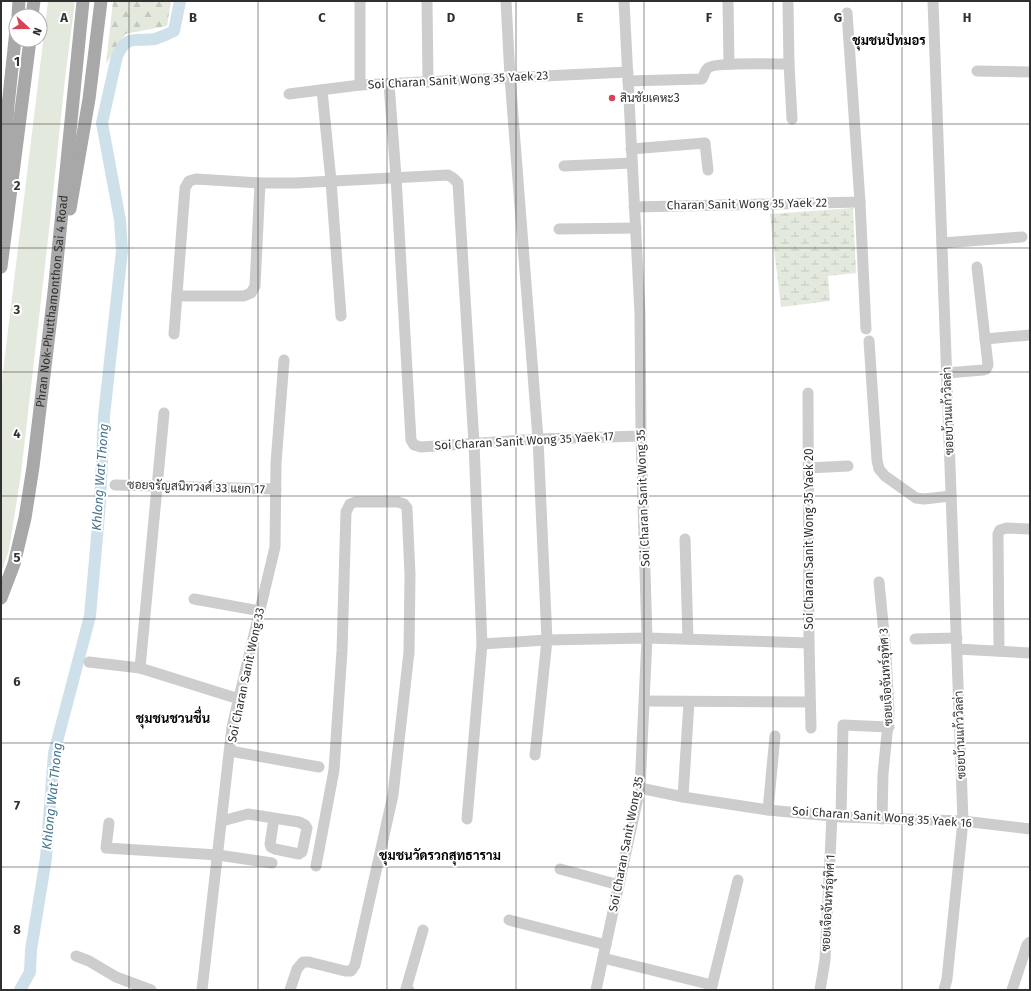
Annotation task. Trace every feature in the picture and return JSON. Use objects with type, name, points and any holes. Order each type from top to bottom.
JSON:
[{"type":"main road","name":"Phran Nok-Phutthamonthon Sai 4 Road","points":[[1,598],[14,564],[25,518],[41,410],[83,1]]},
{"type":"main road","points":[[54,292],[84,128],[101,1]]},
{"type":"main road","points":[[1,210],[5,136],[14,48]]},
{"type":"main road","points":[[1,267],[29,48]]},
{"type":"street","points":[[360,1],[360,85]]},
{"type":"street","points":[[426,1],[428,82]]},
{"type":"street","points":[[506,1],[510,77],[538,438],[547,640],[535,755]]},
{"type":"street","name":"Soi Charan Sanit Wong 35","points":[[596,990],[640,788],[647,638],[641,436],[640,314],[624,1]]},
{"type":"street","points":[[728,1],[729,64],[789,64]]},
{"type":"street","name":"ซอยบ้านแก้ววิลล่า","points":[[933,1],[963,821],[947,979],[944,990]]},
{"type":"street","points":[[788,4],[792,119]]},
{"type":"street","points":[[847,13],[860,202],[866,329]]},
{"type":"street","name":"Soi Charan Sanit Wong 35 Yaek 23","points":[[289,94],[360,85],[510,77],[628,76],[702,79],[708,67],[729,64]]},
{"type":"street","points":[[977,71],[1030,72]]},
{"type":"street","points":[[389,84],[396,177]]},
{"type":"street","points":[[322,90],[331,181],[340,316]]},
{"type":"street","points":[[631,149],[705,143],[708,170]]},
{"type":"street","points":[[564,166],[632,163]]},
{"type":"street","points":[[174,334],[185,188],[188,181],[196,179],[260,183],[296,183],[448,175],[454,178],[458,183],[474,443],[482,644],[468,819]]},
{"type":"street","name":"Soi Charan Sanit Wong 35 Yaek 17","points":[[396,177],[411,440],[414,445],[421,447],[538,438],[641,436]]},
{"type":"street","points":[[177,296],[244,296],[252,293],[256,286],[260,183]]},
{"type":"street","name":"Charan Sanit Wong 35 Yaek 22","points":[[634,207],[860,202]]},
{"type":"street","points":[[559,228],[636,228]]},
{"type":"street","points":[[942,243],[1022,237]]},
{"type":"street","points":[[947,373],[983,370],[986,369],[988,365],[977,266]]},
{"type":"street","points":[[985,339],[1030,335]]},
{"type":"street","points":[[869,341],[877,460],[879,468],[885,476],[916,498],[924,499],[952,496]]},
{"type":"street","name":"Soi Charan Sanit Wong 33","points":[[202,990],[232,727],[275,548],[276,463],[284,360]]},
{"type":"street","name":"Soi Charan Sanit Wong 35 Yaek 20","points":[[482,644],[547,640],[647,638],[810,643],[808,393]]},
{"type":"street","points":[[140,668],[164,413]]},
{"type":"street","points":[[808,468],[848,466]]},
{"type":"street","name":"ซอยจรัญสนิทวงศ์ 33 แยก 17","points":[[115,485],[276,489]]},
{"type":"street","points":[[290,990],[297,969],[303,962],[309,962],[345,972],[351,971],[355,965],[393,795],[409,652],[410,576],[407,508],[404,504],[398,502],[355,502],[350,504],[346,512],[342,650],[334,770],[316,866]]},
{"type":"street","points":[[999,651],[998,534],[1000,530],[1008,528],[1030,529]]},
{"type":"street","points":[[685,539],[688,639]]},
{"type":"street","name":"ซอยเจือจันทร์อุทิศ 3","points":[[879,582],[886,654],[889,727],[883,774],[882,819]]},
{"type":"street","points":[[194,599],[260,611]]},
{"type":"street","points":[[915,640],[957,643],[999,651],[1030,653]]},
{"type":"street","points":[[810,643],[811,728]]},
{"type":"street","points":[[88,662],[140,668],[239,699]]},
{"type":"street","points":[[645,701],[810,702]]},
{"type":"street","points":[[683,797],[688,702]]},
{"type":"street","name":"ซอยเจือจันทร์อุทิศ 1","points":[[820,990],[837,816],[843,725],[889,727]]},
{"type":"street","points":[[768,810],[775,736]]},
{"type":"street","points":[[230,751],[320,767]]},
{"type":"street","name":"Soi Charan Sanit Wong 35 Yaek 16","points":[[640,788],[683,797],[768,810],[882,819],[963,821],[1030,829]]},
{"type":"street","points":[[222,821],[248,814],[274,818]]},
{"type":"street","points":[[109,823],[106,848],[218,855],[272,863]]},
{"type":"street","points":[[560,869],[619,885]]},
{"type":"street","points":[[603,958],[711,987],[738,880]]},
{"type":"street","points":[[509,920],[606,945]]},
{"type":"street","points":[[409,990],[406,989],[423,930]]},
{"type":"street","points":[[1012,990],[1027,946],[1030,942]]},
{"type":"street","points":[[76,956],[89,961],[116,977],[151,990]]},
{"type":"green space","points":[[48,1],[75,1],[21,474],[9,550],[1,573],[1,388],[42,48],[48,48]]},
{"type":"green space","points":[[113,1],[171,1],[167,26],[125,34],[106,64]]},
{"type":"green space","points":[[853,208],[856,273],[828,276],[830,301],[781,307],[770,214]]},
{"type":"waterway","name":"Khlong Wat Thong","points":[[20,990],[30,972],[31,950],[46,858],[54,753],[90,616],[100,503],[104,416],[122,251],[120,220],[102,123],[117,56],[121,49],[129,41],[155,39],[174,31],[180,1]]},
{"type":"place","name":"สินชัยเคหะ3","points":[[612,98]]},
{"type":"district","name":"ชุมชนปัทมอร","points":[[889,40]]},
{"type":"district","name":"ชุมชนชวนชื่น","points":[[173,718]]},
{"type":"district","name":"ชุมชนวัดรวกสุทธาราม","points":[[440,855]]}]
